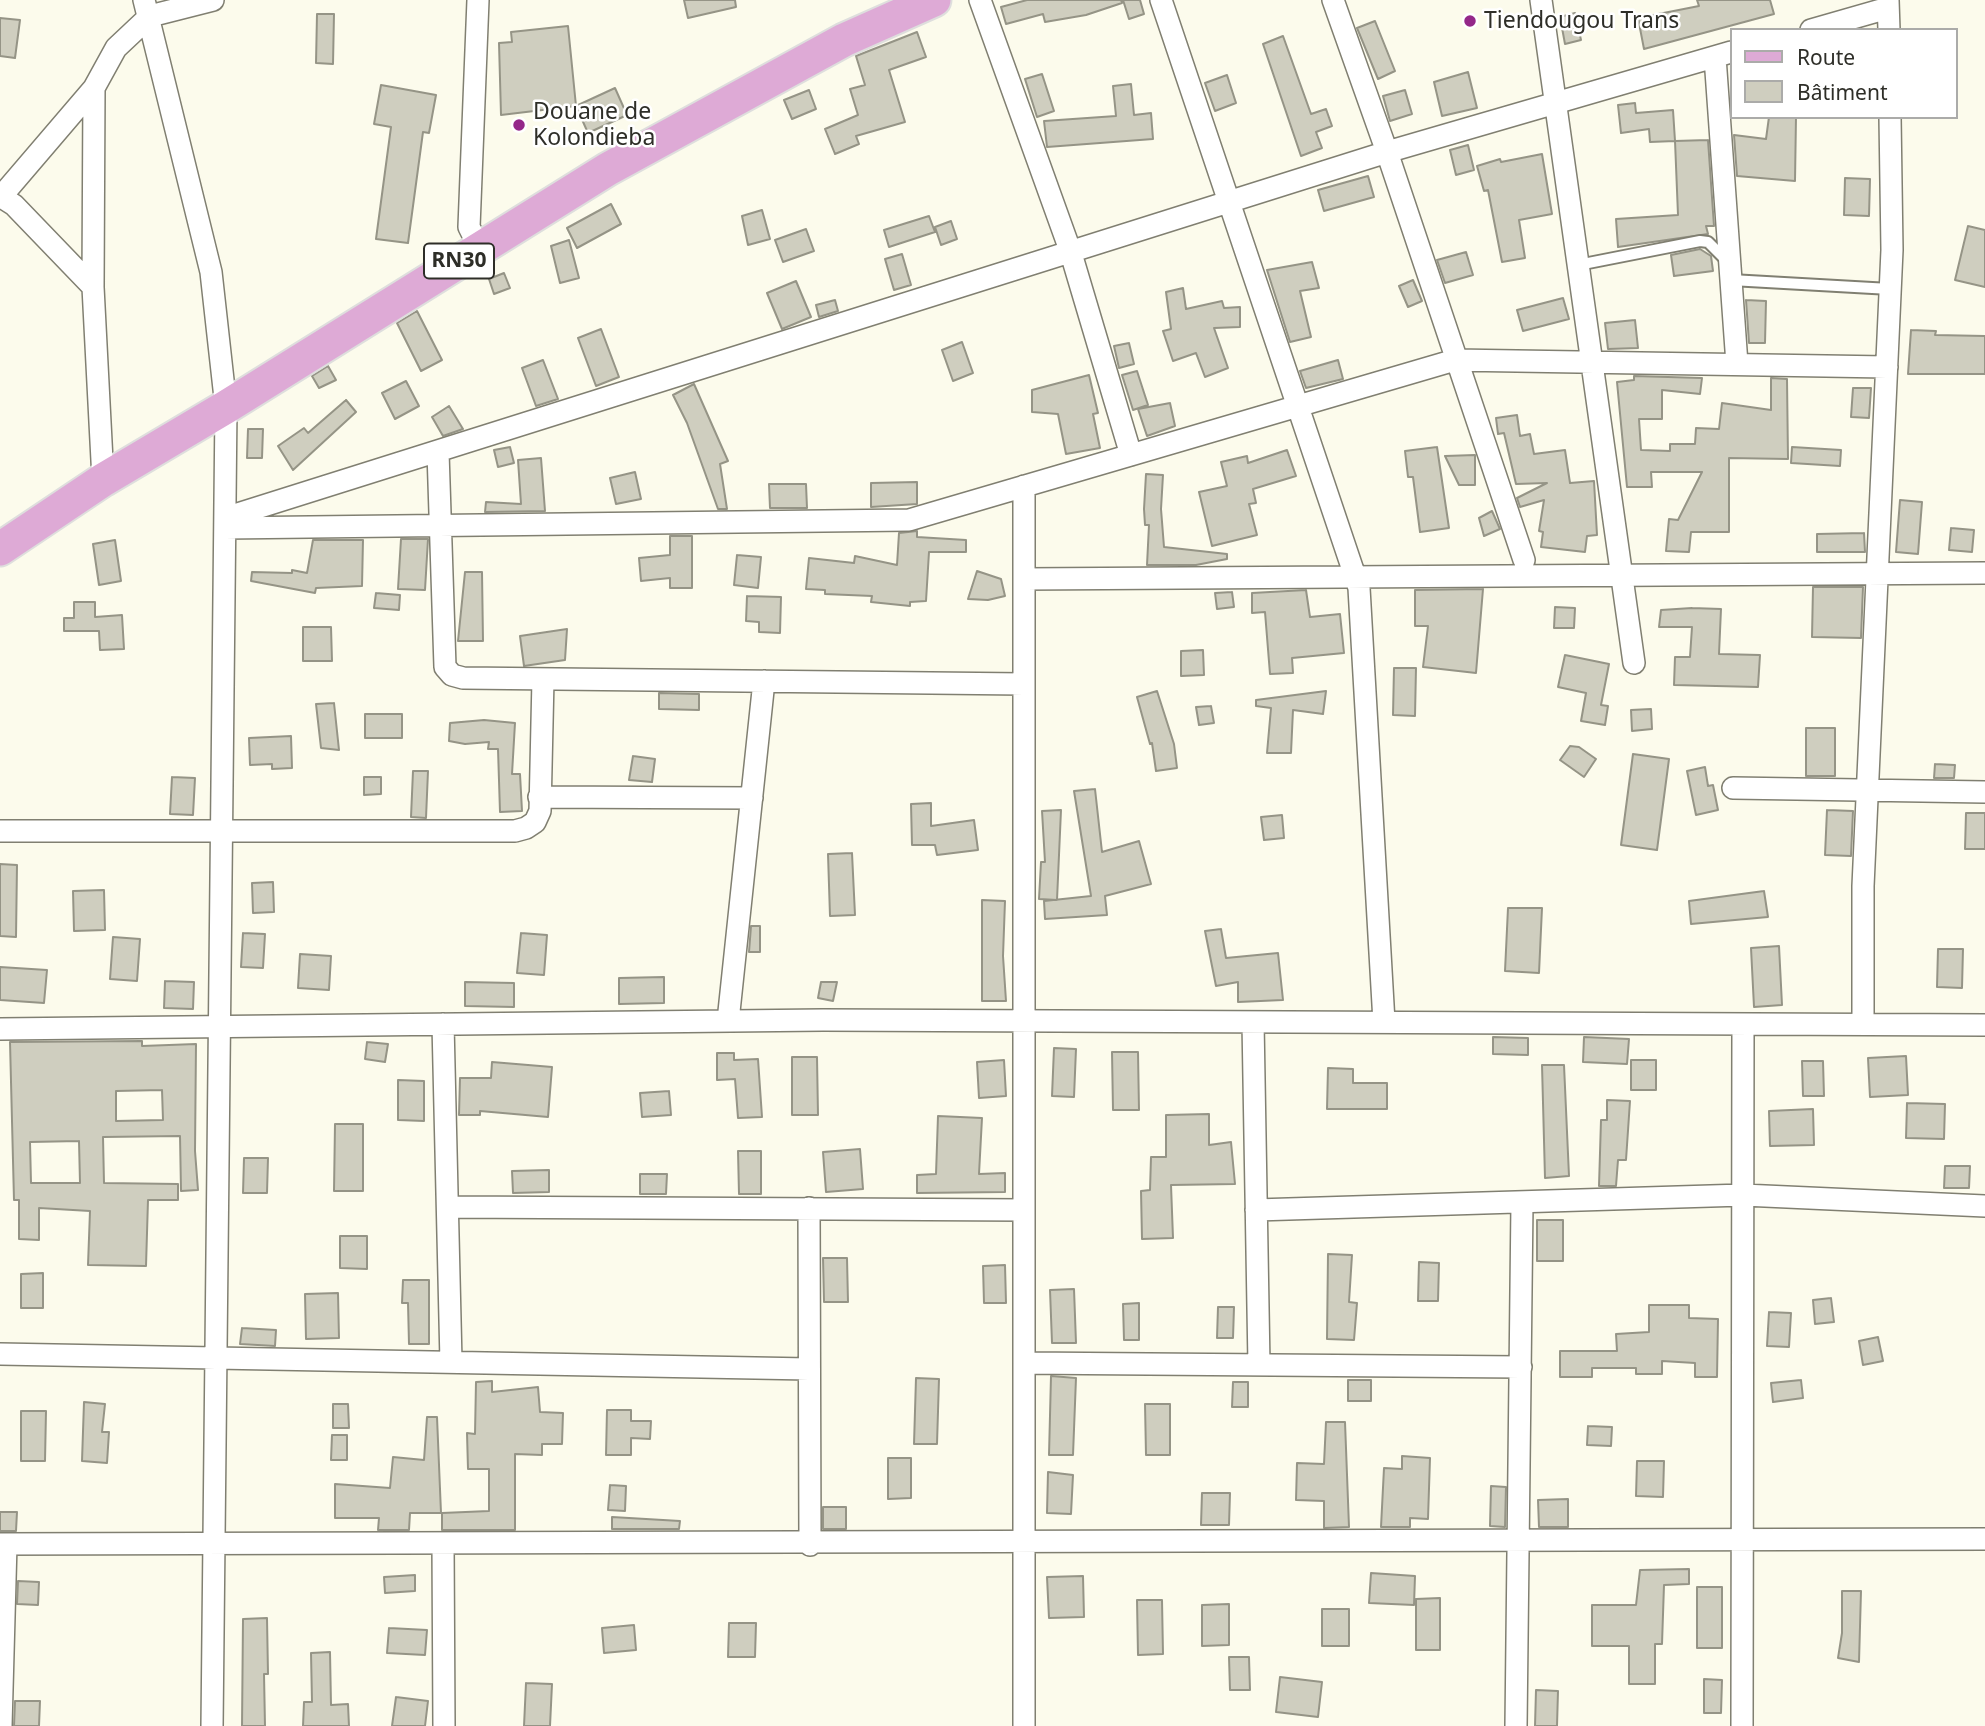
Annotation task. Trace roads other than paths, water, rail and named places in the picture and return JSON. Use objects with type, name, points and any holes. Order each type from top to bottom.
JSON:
[{"type":"main road","name":"RN30","points":[[0,549],[103,480],[643,149],[844,40],[934,0]]},
{"type":"street","points":[[93,287],[14,205],[0,197],[94,88],[116,48],[147,8],[214,0]]},
{"type":"street","points":[[478,0],[470,228],[480,249]]},
{"type":"street","points":[[979,0],[1070,250],[1131,455]]},
{"type":"street","points":[[1161,0],[1359,588],[1384,1022]]},
{"type":"street","points":[[1333,0],[1524,560]]},
{"type":"street","points":[[1541,0],[1634,663]]},
{"type":"street","points":[[1817,28],[1888,4],[1889,28]]},
{"type":"street","points":[[147,8],[211,272],[226,407],[212,1726]]},
{"type":"street","points":[[225,523],[1070,250],[1230,203],[1387,152],[1723,55],[1730,272],[1737,365]]},
{"type":"street","points":[[94,88],[93,287],[103,480]]},
{"type":"street","points":[[1863,1024],[1867,789],[1891,289],[1890,119]]},
{"type":"street","points":[[225,523],[440,525],[909,520],[1455,360],[1887,367]]},
{"type":"street","points":[[438,452],[445,667],[452,675],[463,678],[1024,684]]},
{"type":"street","points":[[1024,486],[1024,1726]]},
{"type":"street","points":[[1024,579],[1985,573]]},
{"type":"street","points":[[0,831],[515,831],[535,822],[540,811],[543,679]]},
{"type":"street","points":[[728,1021],[764,681]]},
{"type":"street","points":[[1733,788],[1985,792]]},
{"type":"street","points":[[539,797],[752,798]]},
{"type":"street","points":[[0,1029],[1024,1020],[1985,1024]]},
{"type":"street","points":[[1253,1022],[1259,1365]]},
{"type":"street","points":[[443,1024],[451,1362]]},
{"type":"street","points":[[1741,1726],[1744,1024]]},
{"type":"street","points":[[1256,1210],[1743,1195],[1985,1206]]},
{"type":"street","points":[[1516,1726],[1522,1203]]},
{"type":"street","points":[[448,1207],[1024,1210]]},
{"type":"street","points":[[808,1208],[810,1543]]},
{"type":"street","points":[[0,1354],[809,1369]]},
{"type":"street","points":[[1024,1363],[1521,1367]]},
{"type":"street","points":[[1,1726],[3,1544],[1985,1539]]},
{"type":"street","points":[[443,1543],[444,1726]]},
{"type":"lane","points":[[1578,265],[1700,241],[1708,242],[1730,272],[1891,289]]},
{"type":"place","name":"Tiendougou Trans","points":[[1470,21]]},
{"type":"place","name":"Douane de Kolondieba","points":[[519,125]]}]
